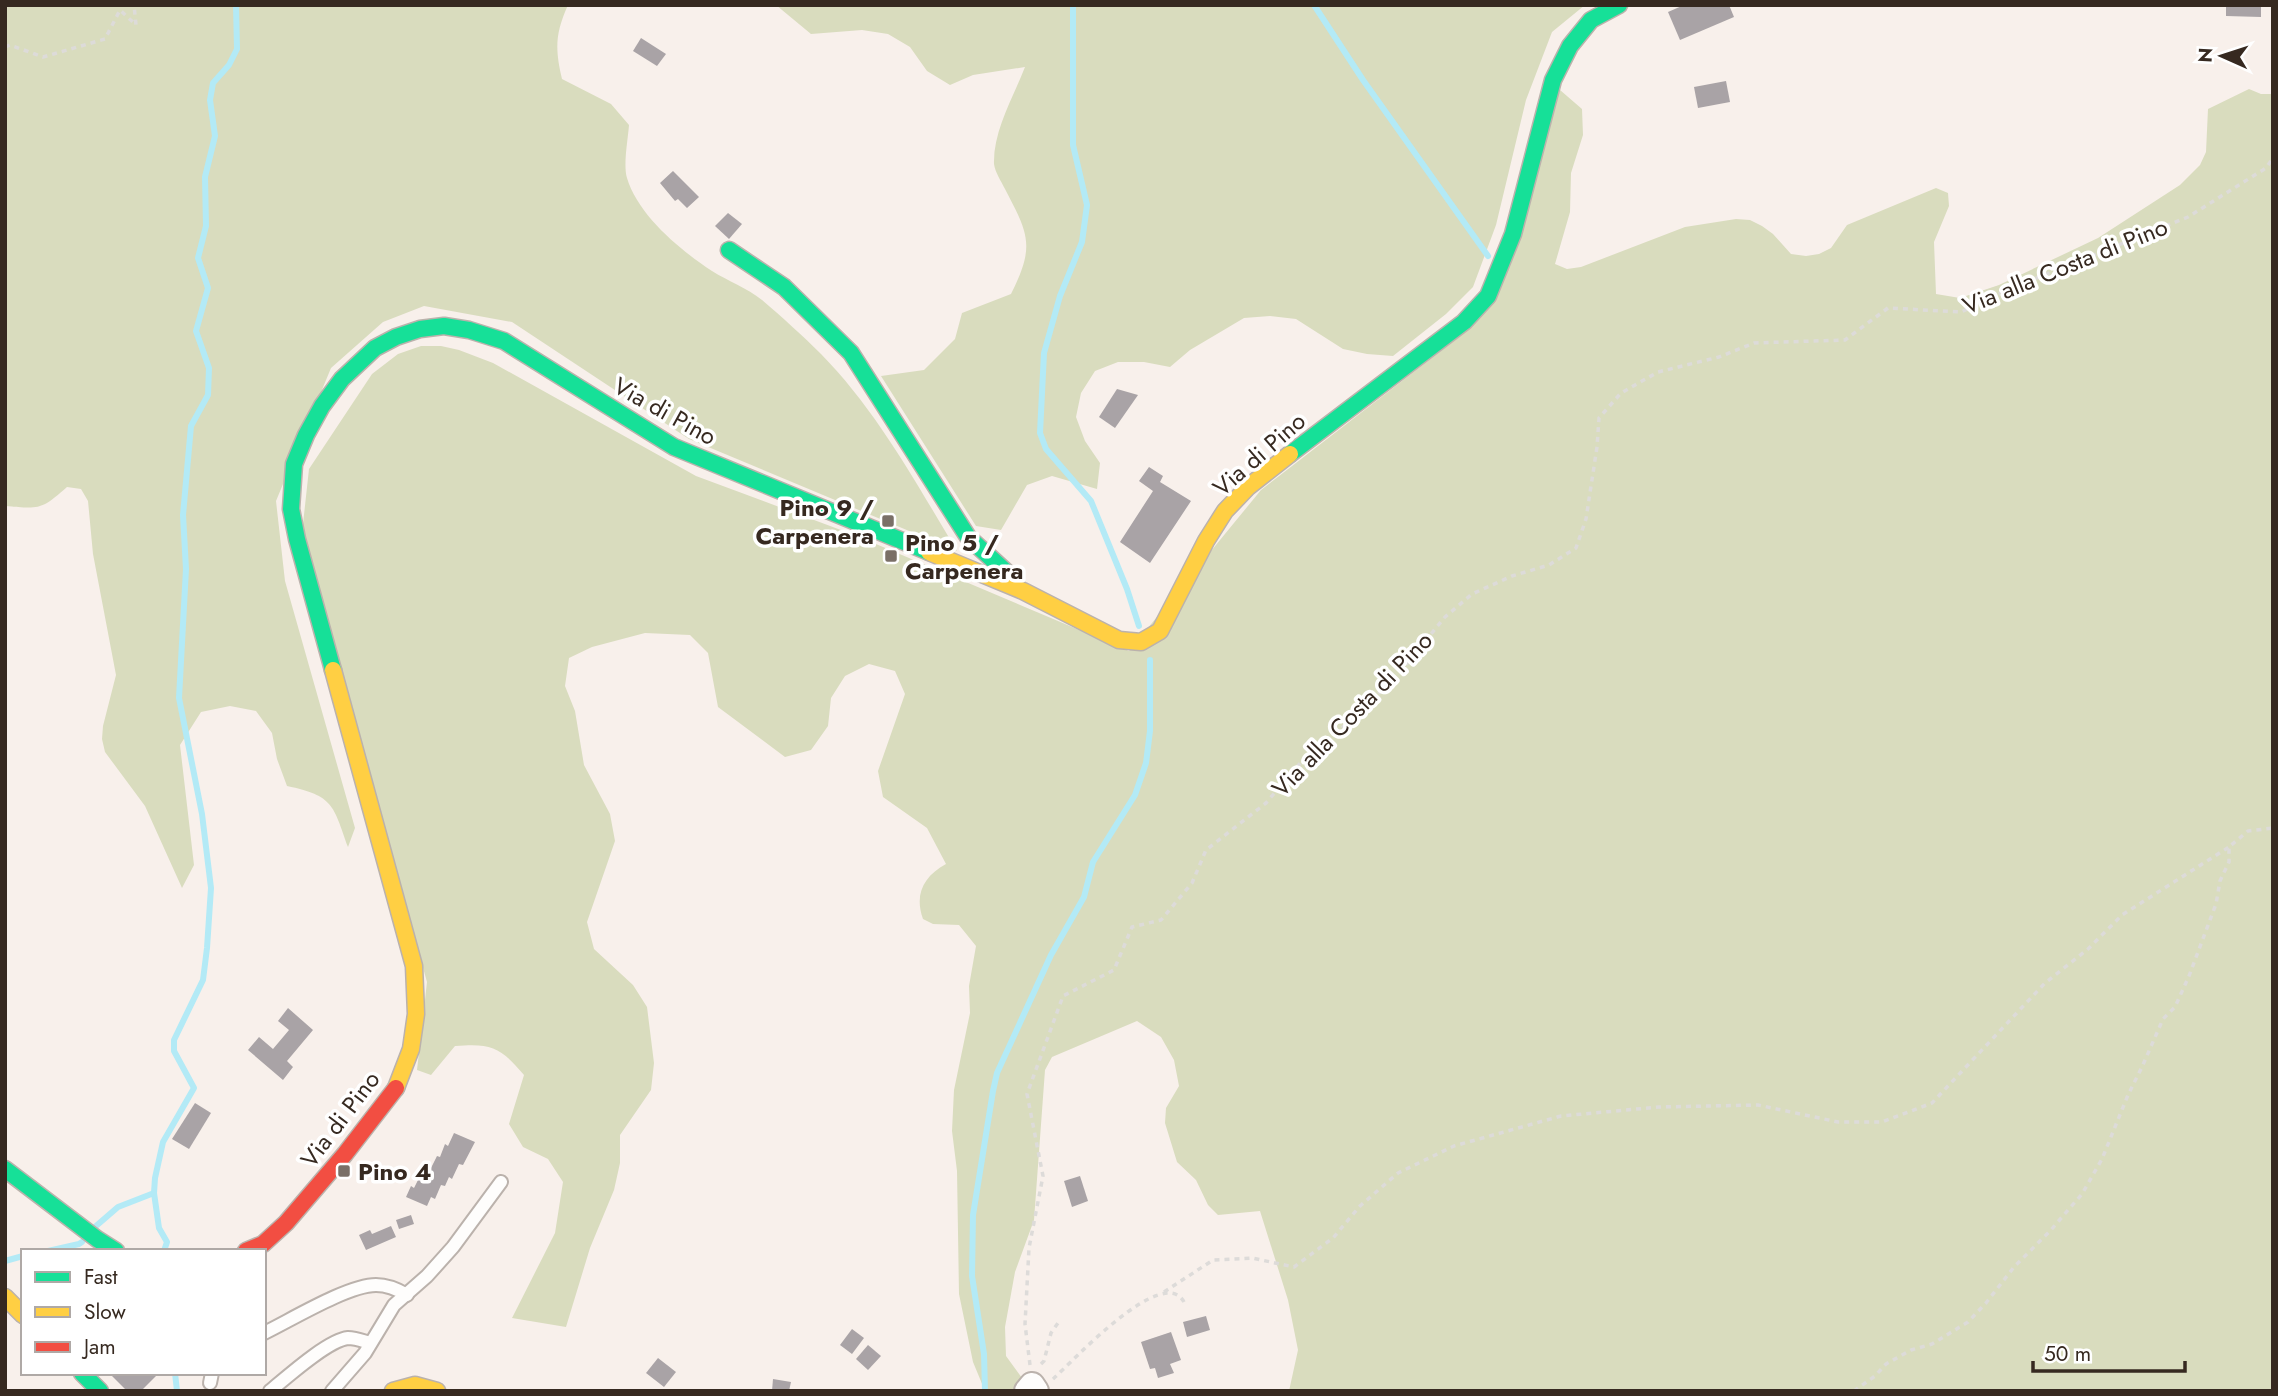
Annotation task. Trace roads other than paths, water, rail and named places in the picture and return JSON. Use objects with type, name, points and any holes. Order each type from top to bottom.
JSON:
[{"type":"street","name":"Via di Pino","points":[[251,1249],[262,1244],[286,1223],[395,1091],[411,1049],[416,1014],[414,966],[291,509],[294,464],[306,435],[342,379],[357,363],[396,337],[420,329],[444,326],[469,330],[504,341],[674,447],[1023,592],[1119,640],[1137,643],[1151,640],[1172,611],[1212,531],[1225,511],[1248,487],[1340,414],[1464,322],[1488,296],[1513,234],[1553,80],[1570,46],[1591,20],[1619,5]]},
{"type":"street","points":[[729,250],[785,287],[851,353],[968,537],[1013,576],[1023,592]]},
{"type":"street","points":[[5,1169],[113,1249]]},
{"type":"street","points":[[5,1297],[21,1313]]},
{"type":"street","points":[[84,1375],[100,1391]]},
{"type":"street","points":[[393,1391],[401,1387],[426,1384],[437,1391]]},
{"type":"lane","points":[[332,1391],[352,1370],[394,1305],[453,1247],[501,1182]]},
{"type":"lane","points":[[266,1332],[353,1289],[383,1285],[396,1288],[407,1295]]},
{"type":"lane","points":[[271,1391],[305,1362],[335,1343],[347,1338],[370,1343]]},
{"type":"waterway","points":[[165,1249],[167,1242],[159,1228],[154,1193],[155,1178],[163,1142],[194,1088],[174,1051],[174,1040],[203,980],[211,888],[202,814],[179,698],[186,569],[183,515],[191,426],[208,395],[209,368],[196,331],[208,288],[198,258],[206,226],[205,177],[215,136],[210,100],[213,83],[229,65],[237,49],[236,5]]},
{"type":"waterway","points":[[1073,5],[1073,145],[1087,205],[1082,242],[1060,296],[1044,353],[1040,433],[1046,449],[1091,501],[1139,626]]},
{"type":"waterway","points":[[1314,5],[1363,80],[1488,256]]},
{"type":"waterway","points":[[985,1391],[984,1354],[972,1276],[973,1215],[997,1073],[1051,955],[1084,897],[1093,862],[1135,795],[1146,763],[1150,731],[1150,660]]},
{"type":"waterway","points":[[96,1226],[118,1207],[154,1193]]},
{"type":"waterway","points":[[57,1249],[82,1242]]},
{"type":"waterway","points":[[5,1261],[21,1257]]},
{"type":"waterway","points":[[175,1375],[177,1391]]},
{"type":"place","name":"Pino 9 / Carpenera","points":[[888,521]]},
{"type":"place","name":"Pino 5 / Carpenera","points":[[891,556]]},
{"type":"place","name":"Pino 4","points":[[344,1171]]}]
